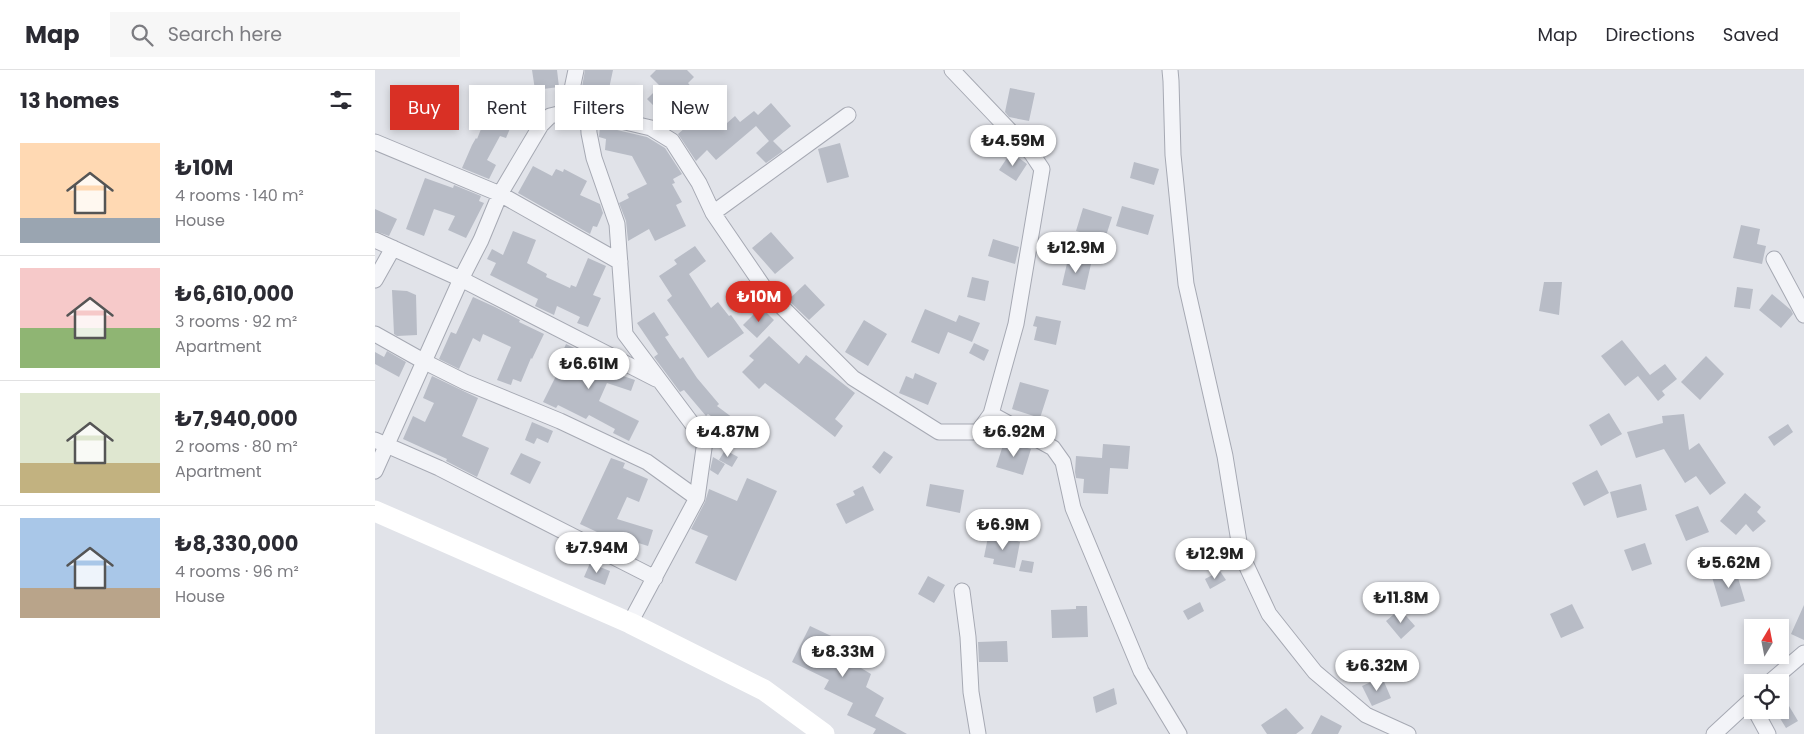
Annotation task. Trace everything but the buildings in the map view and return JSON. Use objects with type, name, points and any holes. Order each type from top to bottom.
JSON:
[{"type":"street","points":[[573,85],[577,70]]},
{"type":"street","points":[[643,126],[651,128],[672,141],[699,183],[713,213],[767,292],[853,378],[939,432],[978,432],[991,414],[1016,324],[1042,169],[1032,154],[951,70]]},
{"type":"street","points":[[1170,70],[1173,155],[1186,284],[1225,456],[1241,554],[1269,614],[1315,672],[1366,715],[1407,734]]},
{"type":"street","points":[[375,470],[381,443],[425,362],[500,194],[545,120],[555,115]]},
{"type":"street","points":[[713,213],[848,115]]},
{"type":"street","points":[[589,130],[594,158],[617,224],[625,334],[705,440],[697,498],[630,623]]},
{"type":"street","points":[[375,142],[500,194],[620,262]]},
{"type":"street","points":[[375,240],[461,279],[659,380]]},
{"type":"street","points":[[375,280],[393,248]]},
{"type":"street","points":[[1774,259],[1804,315]]},
{"type":"street","points":[[375,334],[465,382],[560,421],[647,462],[697,498]]},
{"type":"street","points":[[991,414],[1053,448],[1063,462],[1073,508],[1141,671],[1179,734]]},
{"type":"street","points":[[381,443],[439,468],[655,578]]},
{"type":"street","points":[[375,511],[630,623],[764,690],[824,734]]},
{"type":"street","points":[[962,592],[968,637],[971,692],[978,734]]},
{"type":"street","points":[[1779,674],[1804,653]]},
{"type":"street","points":[[1713,734],[1744,710]]},
{"type":"street","points":[[1761,719],[1768,734]]}]
